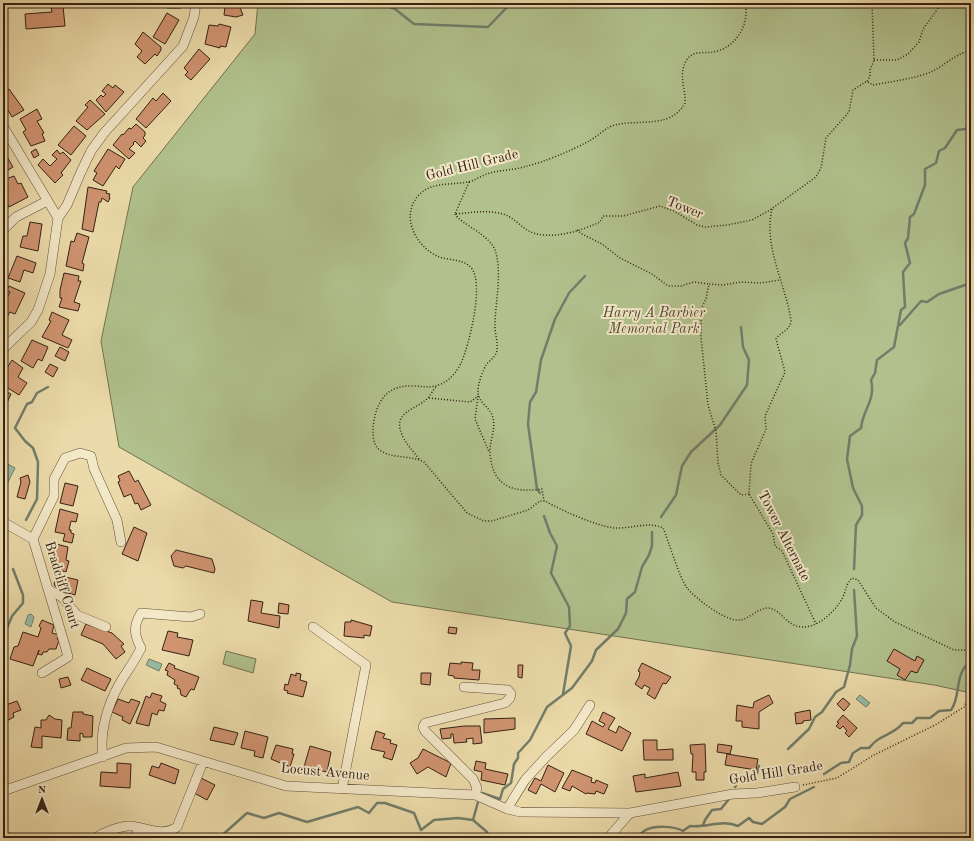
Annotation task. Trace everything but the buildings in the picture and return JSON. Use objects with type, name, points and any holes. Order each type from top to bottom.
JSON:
[{"type":"street","points":[[3,349],[31,322],[38,310],[50,274],[58,218],[67,205],[91,152],[104,133],[183,46],[194,17],[196,3]]},
{"type":"street","points":[[3,126],[58,218]]},
{"type":"street","points":[[3,230],[16,218],[47,201]]},
{"type":"street","points":[[33,539],[54,496],[54,479],[65,458],[80,453],[91,456],[94,469],[117,520],[121,542]]},
{"type":"street","name":"Bradcliff Court","points":[[3,522],[33,539],[66,649],[68,657],[42,673]]},
{"type":"street","points":[[49,590],[62,597],[77,615],[106,627]]},
{"type":"street","points":[[103,757],[100,742],[114,693],[134,664],[141,648],[134,635],[137,620],[142,613],[191,617],[200,614]]},
{"type":"street","points":[[313,627],[366,665],[342,789]]},
{"type":"street","points":[[464,687],[508,690],[511,694],[510,698],[505,702],[425,723],[423,727],[425,731],[473,779],[477,788],[475,795]]},
{"type":"street","points":[[507,809],[525,780],[574,730],[590,705]]},
{"type":"street","name":"Locust Avenue","points":[[3,791],[126,748],[156,747],[286,786],[475,795],[507,809],[520,812],[630,813]]},
{"type":"street","points":[[95,838],[101,834],[129,826],[157,832],[170,832],[177,827],[203,762]]},
{"type":"street","name":"Gold Hill Grade","points":[[630,813],[734,794],[757,793],[795,787]]},
{"type":"street","points":[[608,838],[630,813]]},
{"type":"street","points":[[133,838],[142,829]]},
{"type":"path","name":"Gold Hill Grade","points":[[436,387],[447,381],[460,365],[465,354],[476,303],[477,284],[472,269],[465,262],[438,256],[426,248],[415,233],[409,220],[410,210],[415,200],[428,188],[442,184],[469,182],[492,172],[524,167],[546,159],[588,142],[614,125],[661,121],[672,117],[685,103],[682,76],[686,61],[697,52],[716,52],[728,47],[740,33],[746,22],[745,3]]},
{"type":"path","points":[[872,3],[874,60],[870,70],[870,77],[867,81],[873,85],[899,81],[932,71],[964,52],[971,51]]},
{"type":"path","points":[[874,60],[897,60],[908,54],[919,42],[923,29],[942,3]]},
{"type":"path","name":"Tower","points":[[456,214],[499,213],[513,219],[536,234],[552,236],[577,230],[600,222],[603,216],[623,216],[660,206],[674,211],[697,225],[712,227],[752,220],[772,209],[816,177],[821,168],[826,138],[849,112],[853,90],[867,81]]},
{"type":"path","points":[[469,182],[456,214],[457,217],[471,226],[486,240],[496,253],[498,285],[495,326],[497,350],[495,356],[486,366],[482,378],[478,381],[475,419],[485,440],[498,478],[503,484],[518,490],[542,489],[544,501]]},
{"type":"path","name":"Tower Alternate","points":[[772,209],[770,234],[791,321],[786,331],[779,334],[776,339],[785,372],[765,416],[766,429],[752,464],[749,494],[773,534],[775,546],[782,551],[816,624]]},
{"type":"path","points":[[577,230],[602,244],[620,258],[652,274],[668,286],[681,286],[694,282],[723,285],[735,282],[760,283],[781,280]]},
{"type":"path","points":[[709,284],[706,299],[701,309],[701,337],[708,405],[716,431],[718,463],[723,479],[741,495],[749,494]]},
{"type":"path","points":[[419,459],[398,456],[381,451],[373,440],[374,425],[381,400],[389,391],[411,385],[436,387],[429,398],[406,412],[401,421],[401,431],[404,440],[419,459],[427,466],[468,513],[484,521],[492,521],[528,510],[540,501],[544,501],[590,520],[615,528],[656,525],[663,528],[686,588],[716,612],[731,620],[739,621],[761,609],[768,608],[774,609],[792,625],[802,627],[816,624],[833,612],[843,597],[847,584],[852,578],[858,580],[876,608],[895,622],[954,650],[971,650]]},
{"type":"path","points":[[429,398],[470,402],[478,396]]},
{"type":"path","points":[[478,396],[493,418],[494,426],[490,455]]},
{"type":"path","name":"Gold Hill Grade","points":[[795,787],[837,778],[874,755],[937,724],[964,707],[971,690]]},
{"type":"path","points":[[968,838],[966,832],[967,821],[971,814]]},
{"type":"green space","name":"Harry A Barbier Memorial Park","points":[[258,3],[971,3],[971,693],[934,685],[392,602],[119,447],[101,341],[133,187],[255,34]]},
{"type":"green space","points":[[226,651],[256,659],[253,673],[223,664]]},
{"type":"shaded area","points":[[4,462],[15,468],[6,486],[3,485]]},
{"type":"shaded area","points":[[31,614],[34,617],[31,627],[25,624],[28,615]]},
{"type":"shaded area","points":[[149,659],[162,664],[159,671],[146,665]]},
{"type":"shaded area","points":[[860,695],[870,703],[866,707],[856,699]]},
{"type":"waterway","points":[[379,3],[395,9],[414,24],[488,27],[511,3]]},
{"type":"waterway","points":[[968,57],[971,67]]},
{"type":"waterway","points":[[854,569],[856,525],[862,515],[862,506],[853,488],[847,459],[850,436],[861,428],[864,415],[871,399],[871,380],[875,373],[877,360],[894,347],[901,310],[905,307],[903,272],[910,263],[905,243],[908,238],[910,217],[914,214],[925,185],[925,169],[936,163],[939,151],[945,148],[957,130],[966,129],[971,115]]},
{"type":"waterway","points":[[540,493],[537,489],[528,424],[530,402],[536,392],[541,360],[555,319],[569,293],[585,276]]},
{"type":"waterway","points":[[900,325],[921,301],[927,302],[939,294],[971,283]]},
{"type":"waterway","points":[[661,517],[676,495],[682,466],[691,452],[720,425],[747,385],[749,360],[743,347],[741,327]]},
{"type":"waterway","points":[[26,520],[37,499],[38,462],[33,448],[25,441],[15,428],[27,404],[32,402],[37,393],[48,387]]},
{"type":"waterway","points":[[544,516],[550,533],[557,546],[551,573],[569,607],[570,626],[565,633],[571,646],[563,694]]},
{"type":"waterway","points":[[482,793],[500,799],[503,789],[511,783],[514,764],[518,758],[518,753],[530,740],[547,707],[572,688],[592,661],[596,650],[618,629],[626,613],[627,599],[635,592],[642,567],[649,555],[652,546],[652,532]]},
{"type":"waterway","points":[[3,638],[12,616],[23,603],[23,595],[13,569]]},
{"type":"waterway","points":[[788,749],[809,729],[815,717],[822,712],[836,692],[844,687],[850,665],[852,649],[857,636],[854,590]]},
{"type":"waterway","points":[[824,774],[841,763],[849,762],[853,753],[861,748],[869,748],[876,741],[895,730],[903,723],[912,723],[917,718],[930,718],[939,711],[951,710],[956,698],[962,672],[965,666],[971,661]]},
{"type":"waterway","points":[[735,787],[742,777],[757,773],[759,766]]},
{"type":"waterway","points":[[637,838],[644,831],[658,827],[674,828],[683,831],[690,826],[720,823],[738,826],[749,818],[753,822],[762,824],[785,807],[790,799],[814,787]]},
{"type":"waterway","points":[[703,825],[712,810],[721,809],[729,799]]},
{"type":"waterway","points":[[473,820],[478,802]]},
{"type":"waterway","points":[[219,838],[247,813],[264,818],[279,813],[307,822],[358,807],[369,813],[377,803],[385,803],[414,813],[421,830],[434,820],[458,818],[473,820],[487,832],[490,838]]}]
